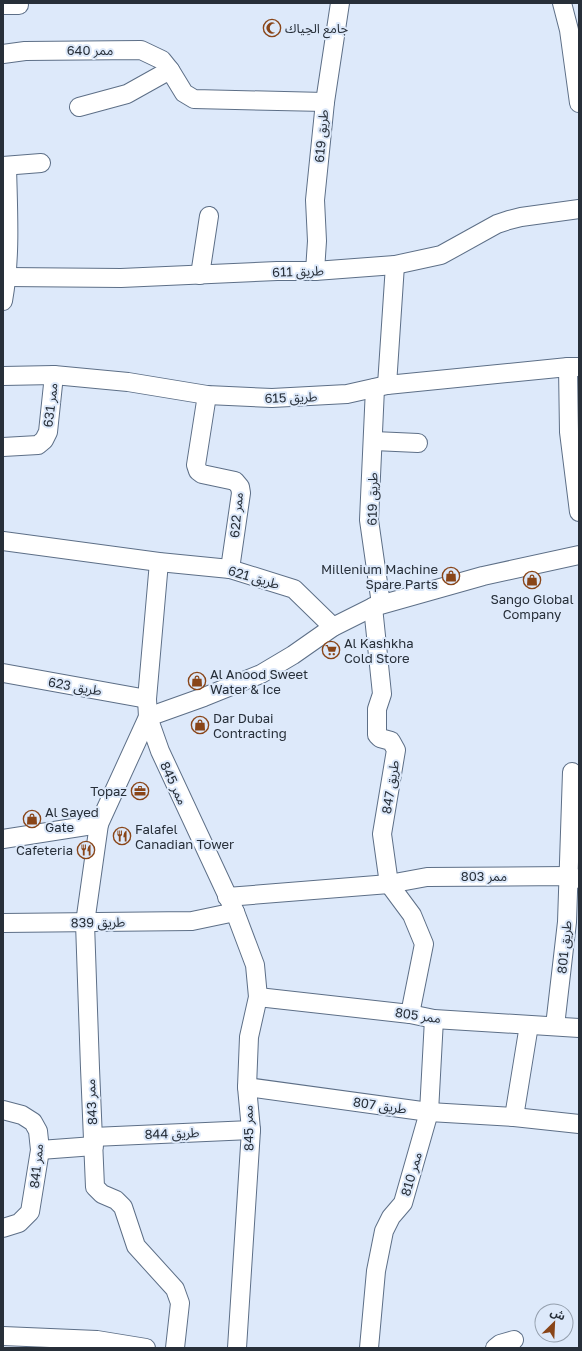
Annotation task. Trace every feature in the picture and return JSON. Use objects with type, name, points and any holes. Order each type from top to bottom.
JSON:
[{"type":"street","name":"طريق 619","points":[[315,271],[316,200],[325,102],[340,3]]},
{"type":"street","points":[[562,3],[569,30],[579,102]]},
{"type":"street","name":"ممر 640","points":[[3,54],[25,50],[141,50],[162,60],[184,93],[194,99],[325,102]]},
{"type":"street","points":[[79,107],[127,94],[170,70]]},
{"type":"street","points":[[3,301],[7,277],[5,166],[41,163]]},
{"type":"street","name":"طريق 611","points":[[7,277],[121,278],[277,271],[315,271],[395,265],[441,255],[497,224],[509,220],[579,209]]},
{"type":"street","points":[[200,275],[209,216]]},
{"type":"street","name":"طريق 619","points":[[377,605],[369,520],[374,441],[395,265]]},
{"type":"street","points":[[574,367],[574,432],[579,512]]},
{"type":"street","name":"طريق 615","points":[[3,376],[54,374],[128,382],[207,396],[272,398],[347,394],[381,386],[574,367]]},
{"type":"street","name":"ممر 631","points":[[3,447],[38,445],[44,440],[48,432],[54,374]]},
{"type":"street","name":"ممر 622","points":[[207,396],[196,465],[198,472],[235,481],[240,487],[241,493],[230,569]]},
{"type":"street","points":[[374,441],[418,443]]},
{"type":"street","name":"طريق 621","points":[[4,536],[158,562],[230,569],[294,589],[333,627]]},
{"type":"street","points":[[158,562],[147,699],[148,717],[204,697],[261,674],[293,655],[333,627],[377,605],[483,576],[579,556]]},
{"type":"street","name":"طريق 847","points":[[377,605],[382,694],[378,709],[377,735],[380,738],[391,741],[396,750],[382,834],[389,884]]},
{"type":"street","name":"طريق 623","points":[[3,673],[147,699]]},
{"type":"street","name":"ممر 843","points":[[148,717],[99,824],[85,923],[95,1187],[102,1194],[116,1200],[123,1207],[136,1246],[175,1289],[180,1303],[175,1348]]},
{"type":"street","name":"ممر 845","points":[[148,717],[160,751],[231,904],[255,965],[258,997],[249,1036],[247,1087],[250,1130],[237,1348]]},
{"type":"street","name":"طريق 801","points":[[555,1026],[574,877],[572,772]]},
{"type":"street","points":[[3,839],[99,824]]},
{"type":"street","name":"ممر 803","points":[[231,904],[389,884],[427,877],[574,877]]},
{"type":"street","points":[[389,884],[412,916],[424,944],[410,1014]]},
{"type":"street","name":"طريق 839","points":[[3,922],[85,923],[192,920],[231,904]]},
{"type":"street","name":"ممر 805","points":[[258,997],[434,1018],[579,1028]]},
{"type":"street","name":"ممر 810","points":[[369,1348],[376,1271],[384,1232],[391,1217],[403,1203],[430,1112],[434,1018]]},
{"type":"street","points":[[514,1117],[529,1025]]},
{"type":"street","name":"طريق 807","points":[[247,1087],[430,1112],[514,1117],[579,1124]]},
{"type":"street","name":"ممر 841","points":[[3,1110],[22,1115],[33,1122],[38,1131],[40,1150],[30,1212],[19,1222],[3,1228]]},
{"type":"street","name":"طريق 844","points":[[40,1150],[94,1141],[250,1130]]},
{"type":"street","points":[[3,1336],[97,1340],[146,1348]]},
{"type":"street","points":[[495,1348],[500,1344],[514,1340]]},
{"type":"place","name":"جامع الحِياك","points":[[272,28]]},
{"type":"place","name":"Millenium Machine Spare Parts","points":[[451,576]]},
{"type":"place","name":"Sango Global Company","points":[[532,580]]},
{"type":"place","name":"Al Kashkha Cold Store","points":[[331,650]]},
{"type":"place","name":"Al Anood Sweet Water & Ice","points":[[197,681]]},
{"type":"place","name":"Dar Dubai Contracting","points":[[200,725]]},
{"type":"place","name":"Topaz","points":[[140,791]]},
{"type":"place","name":"Al Sayed Gate","points":[[32,819]]},
{"type":"place","name":"Falafel Canadian Tower","points":[[122,836]]},
{"type":"place","name":"Cafeteria","points":[[86,850]]}]
